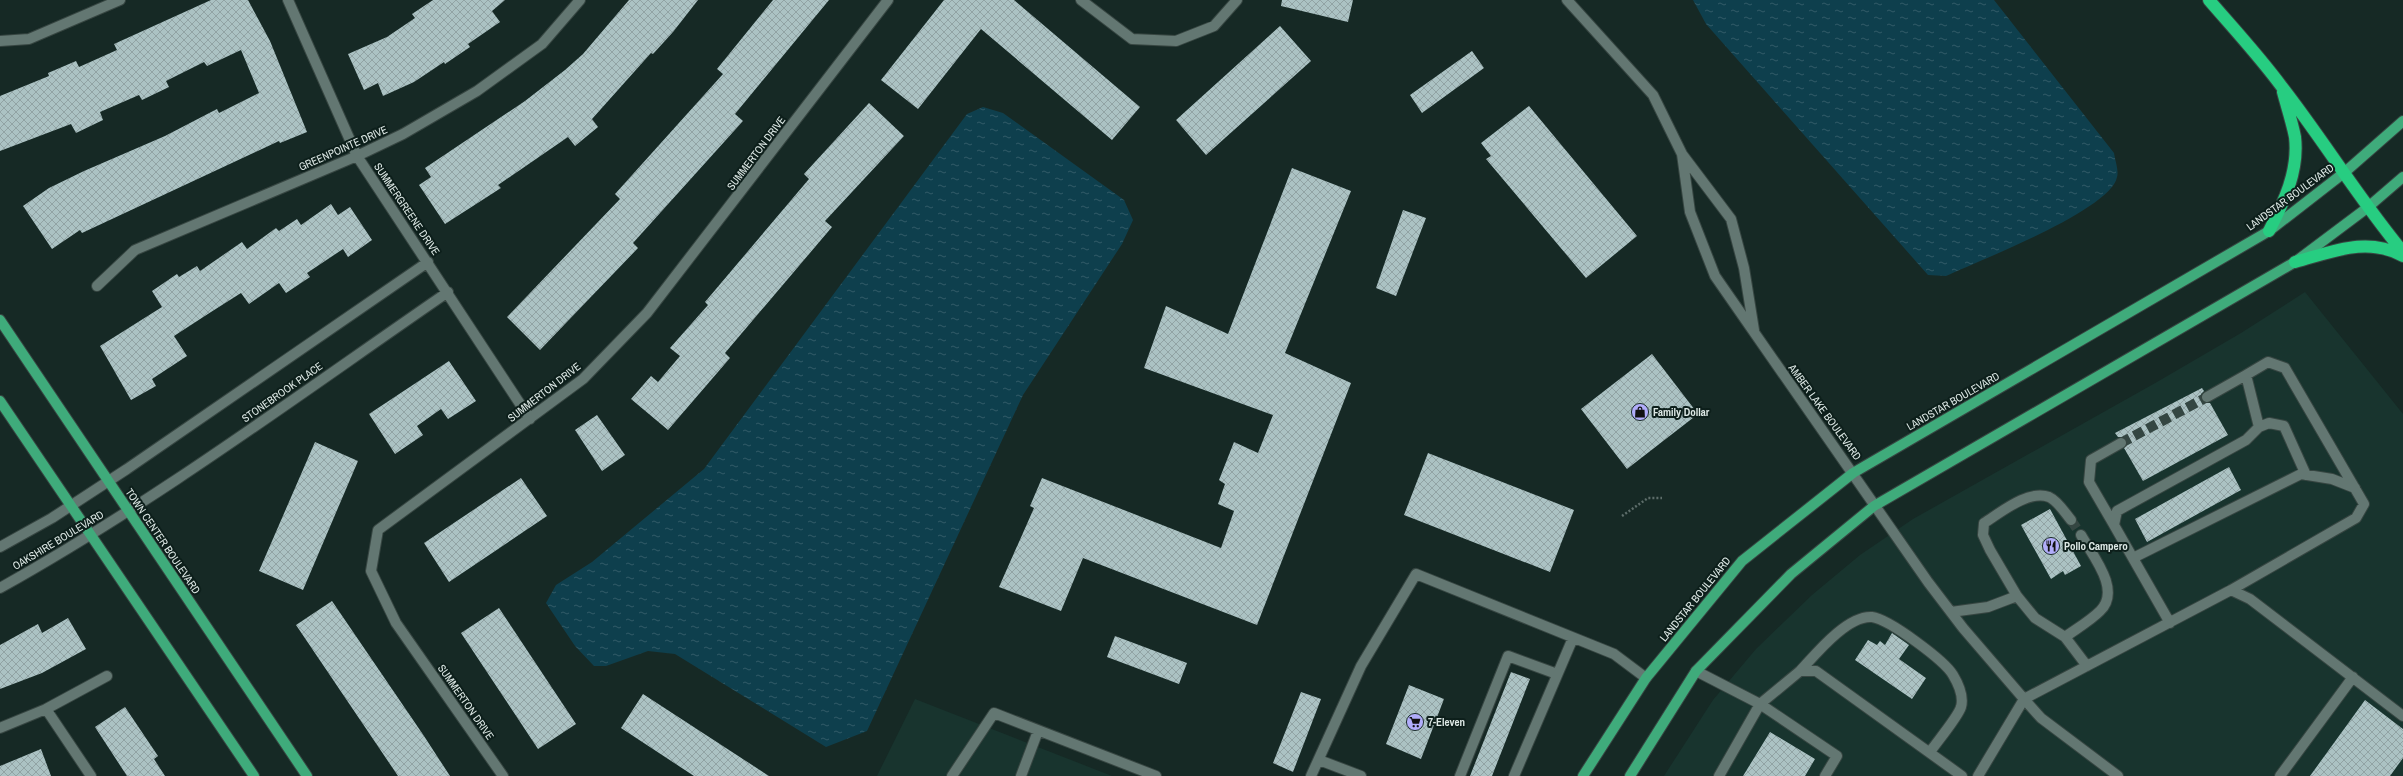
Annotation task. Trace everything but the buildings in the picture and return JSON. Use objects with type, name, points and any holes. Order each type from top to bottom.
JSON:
[{"type":"highway","points":[[2209,0],[2281,85],[2345,172],[2367,208],[2403,252]]},
{"type":"highway","points":[[2269,231],[2285,201],[2292,175],[2295,154],[2294,137],[2281,85]]},
{"type":"highway","points":[[2295,262],[2344,249],[2368,245],[2389,249],[2403,256]]},
{"type":"main road","name":"LANDSTAR BOULEVARD","points":[[1583,776],[1646,678],[1742,561],[1854,473],[2269,231],[2345,172],[2403,121]]},
{"type":"main road","points":[[1630,776],[1696,671],[1791,574],[1874,506],[2295,262],[2367,208],[2403,177]]},
{"type":"main road","name":"TOWN CENTER BOULEVARD","points":[[0,320],[307,776]]},
{"type":"main road","points":[[0,401],[254,776]]},
{"type":"street","points":[[0,41],[29,39],[120,0]]},
{"type":"street","name":"SUMMERGREENE DRIVE","points":[[288,0],[357,156],[448,292],[530,419]]},
{"type":"street","name":"GREENPOINTE DRIVE","points":[[97,286],[134,250],[357,156],[403,134],[477,91],[542,44],[580,0]]},
{"type":"street","name":"SUMMERTON DRIVE","points":[[503,776],[396,623],[371,571],[378,530],[583,379],[647,313],[888,0]]},
{"type":"street","points":[[1081,0],[1132,39],[1176,41],[1214,26],[1237,0]]},
{"type":"street","name":"AMBER LAKE BOULEVARD","points":[[1567,0],[1653,95],[1682,154],[1731,219],[1744,268],[1754,334]]},
{"type":"street","name":"AMBER LAKE BOULEVARD","points":[[1682,154],[1690,212],[1716,276],[1754,334],[1854,473],[1874,506],[1951,612],[2040,718],[2118,776]]},
{"type":"street","points":[[108,482],[428,262]]},
{"type":"street","name":"STONEBROOK PLACE","points":[[128,512],[448,292]]},
{"type":"street","points":[[1978,776],[2024,699],[2231,590],[2356,518],[2364,504],[2285,368],[2268,362],[2207,397]]},
{"type":"street","points":[[2246,375],[2259,428]]},
{"type":"street","points":[[2114,525],[2117,511],[2246,440],[2259,428],[2270,423],[2284,426],[2306,475]]},
{"type":"street","points":[[2121,443],[2091,460],[2089,482],[2170,623]]},
{"type":"street","points":[[2133,558],[2301,474],[2332,479],[2355,488]]},
{"type":"street","name":"OAKSHIRE BOULEVARD","points":[[0,547],[108,482]]},
{"type":"street","points":[[2071,520],[2060,506],[2049,498],[2038,496],[2020,500],[1984,523],[1983,535],[2017,596],[2035,618],[2065,637],[2087,666]]},
{"type":"street","name":"OAKSHIRE BOULEVARD","points":[[0,588],[91,536],[128,512]]},
{"type":"street","points":[[2065,637],[2101,610],[2108,597],[2108,587],[2103,572],[2081,536]]},
{"type":"street","points":[[1311,776],[1361,666],[1416,574],[1614,654],[1646,678]]},
{"type":"street","points":[[2231,590],[2250,598],[2403,716]]},
{"type":"street","points":[[1951,612],[1988,608],[2017,596]]},
{"type":"street","points":[[1719,776],[1760,704],[1800,671],[1836,633],[1856,622],[1871,617],[1892,625],[1916,642],[1952,674],[1962,693],[1961,708],[1930,752]]},
{"type":"street","points":[[1514,776],[1572,638]]},
{"type":"street","points":[[1460,776],[1508,656],[1557,674]]},
{"type":"street","points":[[1696,671],[1760,704],[1837,756],[1825,776]]},
{"type":"street","points":[[1800,671],[1816,671],[1962,776]]},
{"type":"street","points":[[0,728],[46,709],[107,676]]},
{"type":"street","points":[[2280,776],[2353,677]]},
{"type":"street","points":[[46,709],[91,776]]},
{"type":"street","points":[[952,776],[994,713],[1156,776]]},
{"type":"street","points":[[1022,776],[1038,731]]},
{"type":"street","points":[[1319,760],[1361,776]]},
{"type":"path","points":[[1622,516],[1648,498],[1662,498]]},
{"type":"shaded area","points":[[2305,292],[2403,414],[2403,776],[1664,776],[1713,700],[1756,649],[1812,595],[1860,555],[1913,519],[2157,382],[2241,333]]},
{"type":"shaded area","points":[[915,699],[1112,776],[877,776]]},
{"type":"water","points":[[1693,0],[1994,0],[2114,153],[2117,177],[2109,190],[2092,204],[2069,219],[2013,247],[1946,276],[1928,275],[1706,24]]},
{"type":"water","points":[[983,107],[1003,113],[1124,200],[1133,220],[1122,244],[1023,395],[867,731],[826,747],[675,654],[648,651],[606,666],[594,666],[575,646],[546,603],[556,585],[592,562],[704,469],[967,114]]},
{"type":"tunnel","points":[[2121,443],[2207,397]]},
{"type":"tunnel","points":[[2071,520],[2081,535]]},
{"type":"place","name":"Family Dollar","points":[[1640,412]]},
{"type":"place","name":"Pollo Campero","points":[[2051,546]]},
{"type":"place","name":"7-Eleven","points":[[1415,722]]}]
